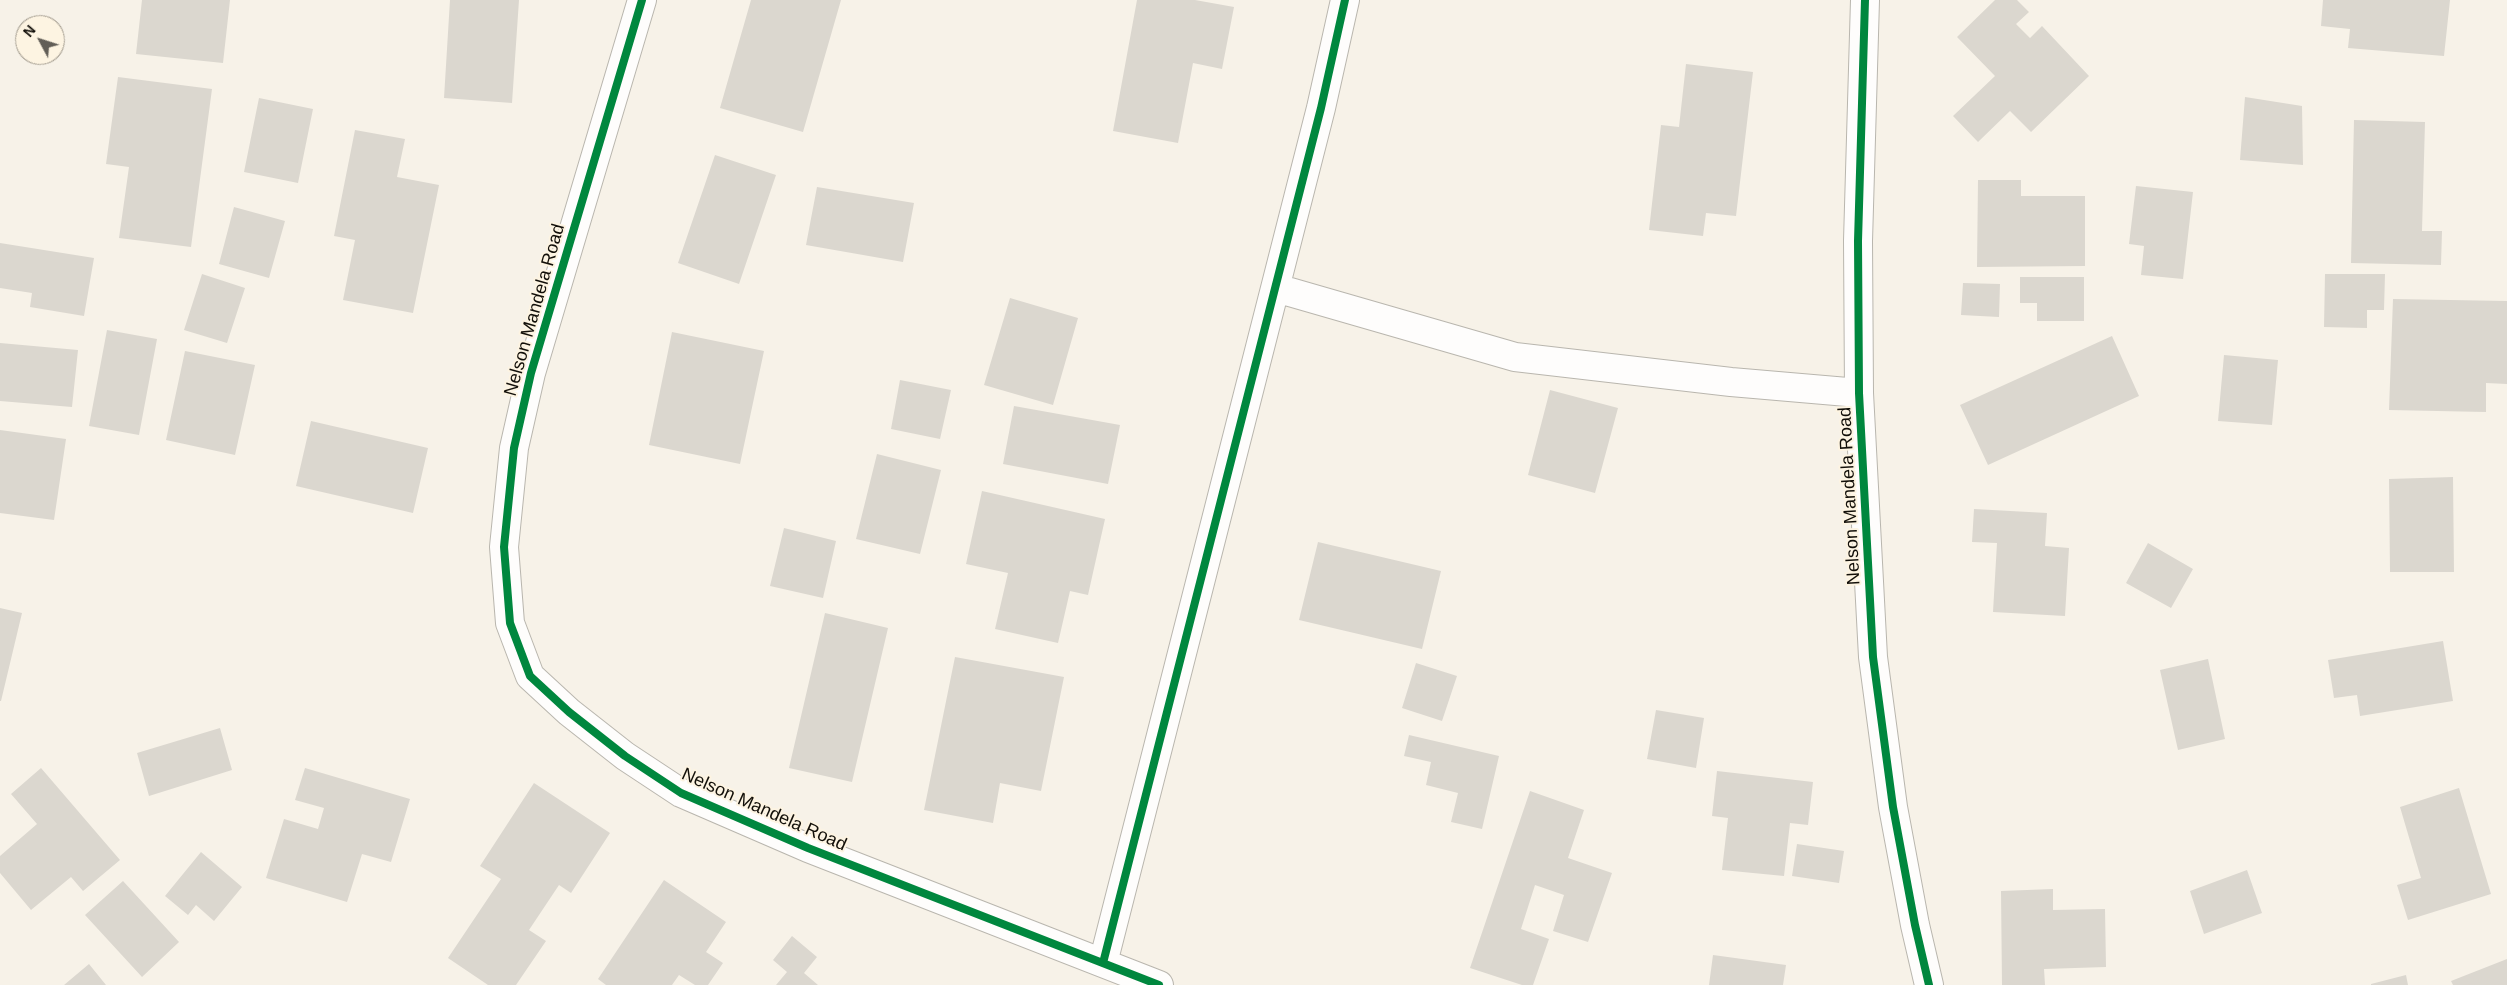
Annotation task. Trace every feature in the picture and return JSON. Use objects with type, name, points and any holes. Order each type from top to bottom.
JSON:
[{"type":"street","name":"Nelson Mandela Road","points":[[642,0],[531,373],[514,448],[504,547],[510,622],[530,676],[569,712],[625,756],[681,793],[808,848],[1158,985]]},
{"type":"street","points":[[1103,963],[1276,288],[1321,108],[1345,0]]},
{"type":"street","name":"Nelson Mandela Road","points":[[1865,0],[1858,240],[1859,392],[1873,658],[1893,807],[1915,925],[1929,985]]},
{"type":"street","points":[[1276,288],[1515,357],[1731,382],[1859,392]]},
{"type":"building","points":[[142,0],[230,0],[223,63],[136,54]]},
{"type":"building","points":[[450,0],[519,0],[512,103],[444,98]]},
{"type":"building","points":[[751,0],[841,0],[803,132],[720,108]]},
{"type":"building","points":[[1137,0],[1195,0],[1234,7],[1222,69],[1193,63],[1178,143],[1113,131]]},
{"type":"building","points":[[1995,0],[2017,0],[2029,12],[2016,24],[2030,38],[2042,26],[2089,76],[2031,132],[2010,111],[1978,142],[1953,116],[1995,76],[1957,37]]},
{"type":"building","points":[[2323,0],[2450,0],[2444,56],[2348,48],[2350,29],[2321,26]]},
{"type":"building","points":[[1686,64],[1753,72],[1736,216],[1706,213],[1703,236],[1649,230],[1661,125],[1679,127]]},
{"type":"building","points":[[118,77],[212,89],[191,247],[119,238],[129,167],[106,164]]},
{"type":"building","points":[[2245,97],[2302,106],[2303,165],[2240,160]]},
{"type":"building","points":[[259,98],[313,109],[298,183],[244,172]]},
{"type":"building","points":[[2354,120],[2425,122],[2422,231],[2442,231],[2441,265],[2351,263]]},
{"type":"building","points":[[355,130],[405,139],[397,177],[439,185],[413,313],[343,300],[355,240],[334,236]]},
{"type":"building","points":[[715,155],[776,175],[739,284],[678,263]]},
{"type":"building","points":[[1978,180],[2021,180],[2021,196],[2085,196],[2085,266],[1977,267]]},
{"type":"building","points":[[2136,186],[2193,192],[2183,279],[2141,275],[2144,246],[2129,244]]},
{"type":"building","points":[[817,187],[914,203],[903,262],[806,245]]},
{"type":"building","points":[[234,207],[285,221],[269,278],[219,264]]},
{"type":"building","points":[[0,243],[94,258],[84,316],[30,307],[32,293],[0,288]]},
{"type":"building","points":[[202,274],[245,288],[227,343],[184,330]]},
{"type":"building","points":[[2325,274],[2385,274],[2384,310],[2367,310],[2367,328],[2324,327]]},
{"type":"building","points":[[2020,277],[2084,277],[2084,321],[2037,321],[2037,303],[2020,303]]},
{"type":"building","points":[[1963,283],[2000,284],[1999,317],[1961,315]]},
{"type":"building","points":[[1010,298],[1078,318],[1053,405],[984,385]]},
{"type":"building","points":[[2393,299],[2507,301],[2507,384],[2486,383],[2486,412],[2389,410]]},
{"type":"building","points":[[107,330],[157,339],[139,435],[89,426]]},
{"type":"building","points":[[672,332],[764,351],[740,464],[649,445]]},
{"type":"building","points":[[2112,336],[2139,396],[1988,465],[1960,405]]},
{"type":"building","points":[[0,343],[78,350],[72,407],[0,401]]},
{"type":"building","points":[[185,351],[255,365],[235,455],[166,440]]},
{"type":"building","points":[[2224,355],[2278,360],[2272,425],[2218,421]]},
{"type":"building","points":[[900,380],[951,390],[940,439],[891,429]]},
{"type":"building","points":[[1550,390],[1618,408],[1595,493],[1528,475]]},
{"type":"building","points":[[1014,406],[1120,425],[1108,484],[1003,464]]},
{"type":"building","points":[[311,421],[428,448],[413,513],[296,486]]},
{"type":"building","points":[[0,430],[66,439],[54,520],[0,513]]},
{"type":"building","points":[[877,454],[941,470],[920,554],[856,539]]},
{"type":"building","points":[[2453,477],[2454,572],[2390,572],[2389,479]]},
{"type":"building","points":[[982,491],[1105,519],[1088,595],[1070,591],[1058,643],[995,629],[1008,573],[966,564]]},
{"type":"building","points":[[1974,509],[2047,513],[2045,546],[2069,548],[2065,616],[1993,612],[1997,543],[1972,542]]},
{"type":"building","points":[[784,528],[836,541],[823,598],[770,586]]},
{"type":"building","points":[[1318,542],[1441,571],[1422,649],[1299,620]]},
{"type":"building","points":[[2148,543],[2193,569],[2171,608],[2126,583]]},
{"type":"building","points":[[0,608],[22,613],[1,701],[0,701]]},
{"type":"building","points":[[825,613],[888,628],[852,782],[789,768]]},
{"type":"building","points":[[2443,641],[2453,701],[2360,716],[2357,695],[2334,698],[2328,660]]},
{"type":"building","points":[[955,657],[1064,677],[1041,791],[1000,783],[993,823],[924,810]]},
{"type":"building","points":[[2208,659],[2225,739],[2178,750],[2160,670]]},
{"type":"building","points":[[1416,663],[1457,676],[1442,721],[1402,708]]},
{"type":"building","points":[[1656,710],[1704,718],[1696,768],[1647,759]]},
{"type":"building","points":[[220,728],[232,770],[149,796],[137,753]]},
{"type":"building","points":[[1409,735],[1499,756],[1482,829],[1451,822],[1458,793],[1426,785],[1431,762],[1404,756]]},
{"type":"building","points":[[41,768],[120,860],[83,891],[71,877],[31,910],[0,873],[0,856],[37,824],[11,794]]},
{"type":"building","points":[[305,768],[410,799],[391,862],[362,854],[347,902],[266,878],[284,819],[318,829],[324,808],[295,800]]},
{"type":"building","points":[[1717,771],[1813,782],[1808,825],[1790,823],[1784,876],[1722,870],[1728,818],[1712,816]]},
{"type":"building","points":[[534,783],[610,833],[571,893],[559,885],[529,930],[546,941],[516,985],[488,985],[448,958],[501,879],[480,866]]},
{"type":"building","points":[[2459,788],[2491,894],[2408,920],[2397,885],[2421,878],[2400,807]]},
{"type":"building","points":[[1530,791],[1584,810],[1568,858],[1612,873],[1588,942],[1553,931],[1564,895],[1535,885],[1521,929],[1549,939],[1533,985],[1522,985],[1470,968]]},
{"type":"building","points":[[1797,844],[1844,851],[1839,883],[1792,876]]},
{"type":"building","points":[[201,852],[242,887],[214,921],[196,905],[188,915],[165,896]]},
{"type":"building","points":[[2247,870],[2262,913],[2204,934],[2190,891]]},
{"type":"building","points":[[664,880],[726,922],[706,952],[723,963],[708,985],[695,985],[679,975],[672,985],[606,985],[598,979]]},
{"type":"building","points":[[123,881],[179,942],[142,977],[85,915]]},
{"type":"building","points":[[2053,889],[2053,910],[2105,909],[2106,967],[2044,969],[2045,985],[2002,985],[2001,891]]},
{"type":"building","points":[[792,936],[817,957],[804,973],[818,985],[776,985],[787,972],[773,960]]},
{"type":"building","points":[[1713,955],[1786,965],[1783,985],[1709,985]]},
{"type":"building","points":[[2507,959],[2507,985],[2453,985],[2451,981]]},
{"type":"building","points":[[89,964],[106,985],[64,985]]},
{"type":"building","points":[[2406,975],[2408,985],[2371,985],[2371,984]]},
{"type":"cycle path","points":[[642,0],[531,373],[514,448],[504,547],[510,623],[530,676],[569,712],[625,756],[681,793],[808,848],[1159,985]]},
{"type":"cycle path","points":[[1103,963],[1321,108],[1345,0]]},
{"type":"cycle path","points":[[1865,0],[1858,241],[1859,393],[1873,657],[1893,807],[1915,925],[1929,985]]}]
